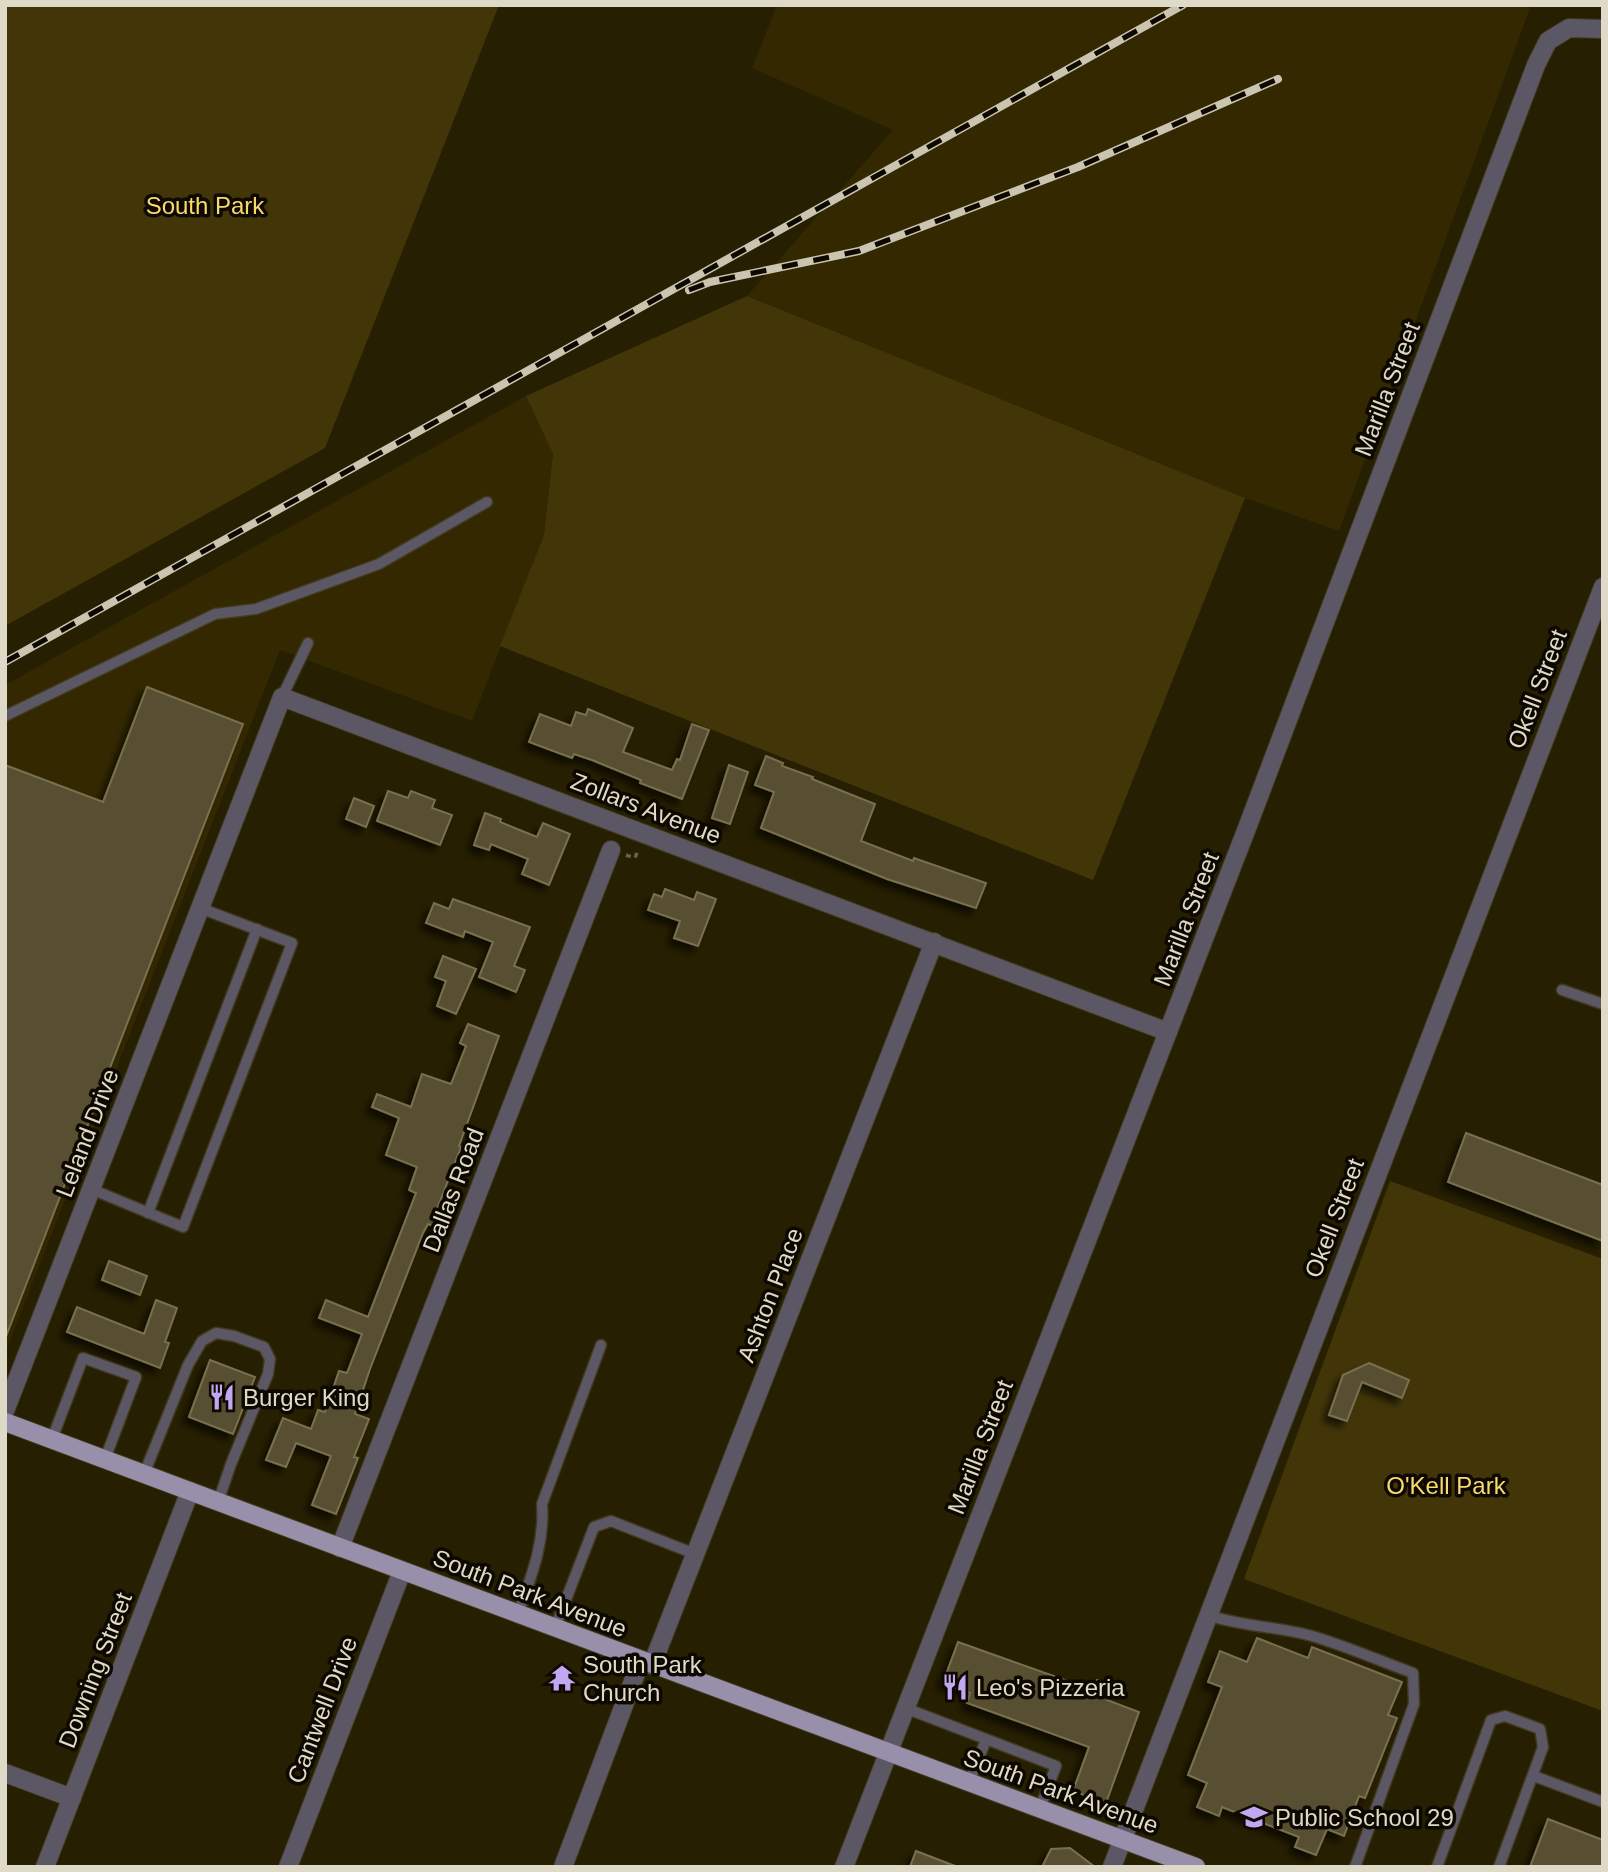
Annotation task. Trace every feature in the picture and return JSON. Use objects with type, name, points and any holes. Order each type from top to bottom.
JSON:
[{"type":"main road","name":"South Park Avenue","points":[[5,1422],[1196,1867]]},
{"type":"street","name":"Marilla Street","points":[[844,1867],[1168,1032],[1536,65],[1548,41],[1569,28],[1603,29]]},
{"type":"street","name":"Okell Street","points":[[1112,1867],[1603,587]]},
{"type":"street","name":"Zollars Avenue","points":[[282,697],[1168,1032]]},
{"type":"street","name":"Leland Drive","points":[[5,1411],[282,697]]},
{"type":"street","name":"Dallas Road","points":[[340,1548],[611,850]]},
{"type":"street","name":"Ashton Place","points":[[563,1867],[646,1662],[695,1554],[934,942]]},
{"type":"street","name":"Downing Street","points":[[45,1867],[190,1491]]},
{"type":"street","name":"Cantwell Drive","points":[[288,1867],[402,1571]]},
{"type":"street","points":[[5,1773],[72,1798]]},
{"type":"lane","points":[[5,716],[215,614],[256,609],[379,565],[487,502]]},
{"type":"lane","points":[[282,697],[308,643]]},
{"type":"lane","points":[[91,1189],[183,1227],[292,943],[200,908]]},
{"type":"lane","points":[[148,1213],[257,929]]},
{"type":"lane","points":[[1562,990],[1603,1004]]},
{"type":"lane","points":[[144,1474],[188,1365],[202,1341],[216,1333],[234,1336],[264,1347],[270,1359],[268,1374],[218,1502]]},
{"type":"lane","points":[[518,1614],[538,1558],[544,1523],[542,1504],[601,1345]]},
{"type":"lane","points":[[52,1439],[83,1358],[136,1377],[105,1459]]},
{"type":"lane","points":[[555,1628],[594,1527],[611,1521],[695,1554]]},
{"type":"lane","points":[[1207,1615],[1246,1626],[1282,1629],[1312,1636],[1413,1673],[1414,1704],[1355,1867]]},
{"type":"lane","points":[[905,1708],[1056,1766],[1040,1808]]},
{"type":"lane","points":[[1437,1867],[1491,1720],[1505,1716],[1540,1729],[1544,1747],[1499,1867]]},
{"type":"lane","points":[[969,1783],[986,1740]]},
{"type":"lane","points":[[1534,1776],[1603,1802]]},
{"type":"shaded area","points":[[777,5],[1531,5],[1339,531],[1245,498],[747,296],[893,130],[752,68]]},
{"type":"shaded area","points":[[526,396],[553,453],[544,535],[472,721],[280,650],[5,1353],[5,685]]},
{"type":"green space","name":"South Park","points":[[5,5],[499,5],[325,448],[5,626]]},
{"type":"green space","points":[[747,296],[1245,498],[1093,880],[500,646],[544,535],[553,454],[526,396]]},
{"type":"green space","name":"O'Kell Park","points":[[1390,1181],[1603,1259],[1603,1711],[1244,1579]]},
{"type":"building","points":[[147,687],[243,724],[5,1339],[5,765],[103,802]]},
{"type":"building","points":[[588,709],[633,728],[623,752],[672,770],[677,759],[680,760],[692,724],[709,730],[682,799],[592,760],[574,754],[572,758],[529,742],[540,714],[571,726],[576,712],[586,715]]},
{"type":"building","points":[[766,756],[783,763],[782,766],[875,804],[861,841],[913,861],[914,858],[986,883],[976,908],[887,879],[761,828],[774,792],[755,785]]},
{"type":"building","points":[[729,765],[748,772],[730,824],[712,818]]},
{"type":"building","points":[[388,791],[408,798],[411,791],[435,800],[432,808],[452,815],[440,845],[377,821]]},
{"type":"building","points":[[354,798],[374,806],[366,827],[346,819]]},
{"type":"building","points":[[485,813],[537,837],[543,823],[570,834],[549,885],[522,874],[528,859],[491,844],[489,850],[474,845]]},
{"type":"building","points":[[665,889],[694,900],[697,892],[716,899],[698,946],[674,938],[680,921],[648,910],[654,894],[662,897]]},
{"type":"building","points":[[453,899],[530,927],[514,966],[525,970],[516,992],[479,977],[493,942],[465,931],[463,937],[426,923],[434,903],[449,909]]},
{"type":"building","points":[[443,956],[476,969],[456,1014],[437,1006],[446,981],[435,977]]},
{"type":"building","points":[[468,1024],[499,1036],[436,1212],[442,1214],[436,1227],[428,1224],[423,1233],[370,1369],[355,1414],[369,1419],[354,1457],[358,1458],[336,1514],[312,1505],[331,1456],[296,1443],[286,1467],[266,1460],[283,1418],[311,1429],[318,1410],[325,1412],[339,1371],[347,1373],[362,1334],[319,1318],[326,1300],[368,1317],[416,1193],[409,1190],[417,1167],[386,1155],[399,1118],[372,1107],[377,1094],[411,1107],[422,1074],[451,1084],[466,1046],[460,1043]]},
{"type":"building","points":[[1466,1133],[1603,1185],[1603,1241],[1448,1182]]},
{"type":"building","points":[[109,1261],[147,1276],[140,1295],[102,1280]]},
{"type":"building","points":[[156,1300],[177,1308],[165,1342],[169,1343],[160,1368],[67,1332],[77,1307],[144,1334]]},
{"type":"building","name":"Burger King","points":[[210,1360],[255,1377],[233,1434],[189,1417]]},
{"type":"building","points":[[1369,1363],[1409,1380],[1402,1398],[1362,1382],[1347,1421],[1329,1415],[1343,1375]]},
{"type":"building","points":[[1257,1638],[1308,1658],[1312,1647],[1402,1682],[1388,1715],[1397,1718],[1365,1798],[1359,1796],[1344,1836],[1327,1829],[1316,1855],[1295,1847],[1299,1837],[1222,1807],[1219,1816],[1197,1807],[1207,1783],[1188,1775],[1222,1687],[1208,1682],[1220,1651],[1247,1662]]},
{"type":"building","points":[[958,1642],[1093,1690],[1097,1680],[1112,1685],[1107,1700],[1139,1712],[1106,1803],[1073,1791],[1089,1747],[967,1703],[970,1693],[943,1683]]},
{"type":"building","points":[[1548,1819],[1603,1840],[1603,1867],[1530,1867]]},
{"type":"building","points":[[1070,1848],[1095,1867],[1042,1867],[1051,1849]]},
{"type":"building","points":[[916,1851],[955,1866],[910,1867]]},
{"type":"railway","points":[[5,662],[1183,5]]},
{"type":"railway","points":[[689,290],[710,282],[859,251],[1078,167],[1278,79]]},
{"type":"place","name":"Burger King","points":[[222,1397]]},
{"type":"place","name":"South Park Church","points":[[562,1678]]},
{"type":"place","name":"Leo's Pizzeria","points":[[955,1687]]},
{"type":"place","name":"Public School 29","points":[[1254,1817]]}]
